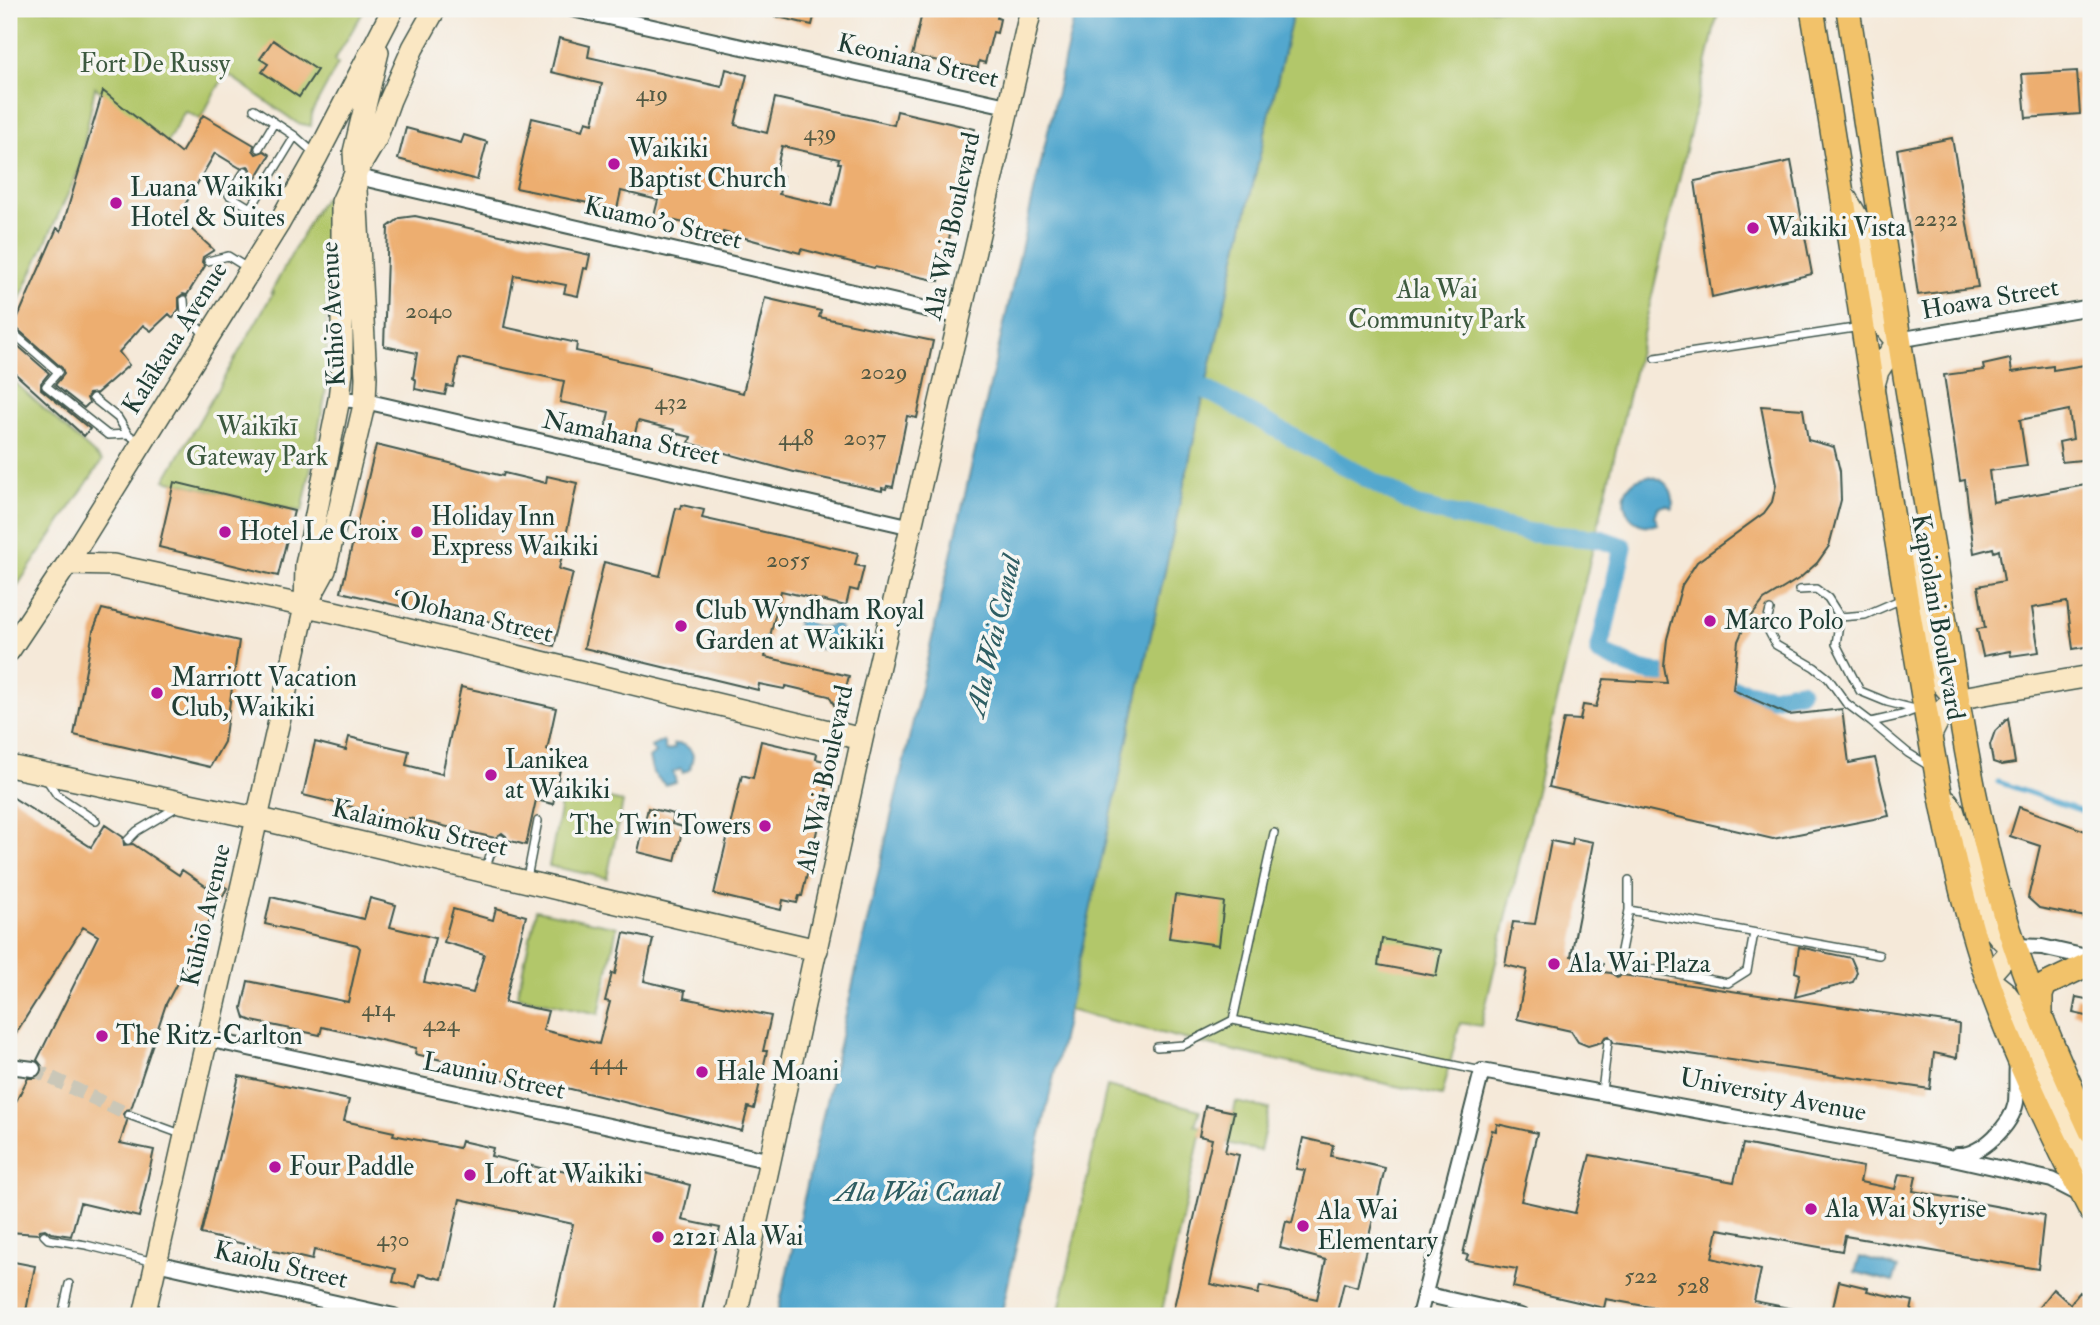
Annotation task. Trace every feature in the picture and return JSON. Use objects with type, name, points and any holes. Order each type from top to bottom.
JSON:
[{"type":"main road","name":"Kapiolani Boulevard","points":[[1812,9],[1906,598],[1920,708],[1930,737],[1954,866],[1987,978],[2017,1054],[2082,1186]]},
{"type":"main road","name":"Kapiolani Boulevard","points":[[1848,9],[1898,341],[1970,771],[1994,878],[2015,946],[2091,1131]]},
{"type":"main road","points":[[2041,1012],[2041,995],[2045,985],[2091,960]]},
{"type":"street","name":"Kalākaua Avenue","points":[[9,650],[67,564],[135,439],[208,338],[278,225],[393,9]]},
{"type":"street","points":[[354,176],[376,139],[404,69],[435,9]]},
{"type":"street","name":"Keoniana Street","points":[[572,9],[1007,106]]},
{"type":"street","name":"Ala Wai Boulevard","points":[[736,1316],[862,739],[1031,9]]},
{"type":"street","name":"Kūhiō Avenue","points":[[305,607],[325,570],[365,401],[354,152],[377,63],[380,34]]},
{"type":"street","name":"Kūhiō Avenue","points":[[144,1316],[305,607],[306,565],[339,399],[342,372],[342,202],[354,176]]},
{"type":"street","name":"Kuamo'o Street","points":[[354,176],[961,317]]},
{"type":"street","points":[[1840,190],[1858,217],[1868,245],[1882,321],[1892,338],[1898,341],[1878,371],[1872,392]]},
{"type":"street","name":"Hoawa Street","points":[[1898,341],[2091,307]]},
{"type":"street","name":"Namahana Street","points":[[339,399],[365,401],[912,527]]},
{"type":"street","points":[[1896,540],[1913,568],[1932,666],[1950,693],[1958,698]]},
{"type":"street","name":"ʻOlohana Street","points":[[67,564],[113,565],[305,607],[862,739]]},
{"type":"street","points":[[1930,737],[1944,709],[1958,698],[2091,676]]},
{"type":"street","name":"Kalaimoku Street","points":[[9,765],[256,818],[817,950]]},
{"type":"street","points":[[1937,778],[1953,810],[1988,922],[2002,940],[2015,946],[2042,947],[2091,960]]},
{"type":"street","points":[[2015,946],[1987,978],[2005,992],[2023,1016],[2082,1186]]},
{"type":"street","name":"Launiu Street","points":[[207,1039],[771,1161]]},
{"type":"street","points":[[1935,1154],[1965,1155],[1980,1150],[2001,1129],[2015,1105],[2017,1054]]},
{"type":"street","points":[[9,1066],[33,1069]]},
{"type":"street","points":[[1419,1316],[1482,1071]]},
{"type":"street","name":"University Avenue","points":[[1482,1071],[1935,1154],[2082,1186]]},
{"type":"street","name":"Kaiolu Street","points":[[156,1262],[394,1316]]},
{"type":"street","points":[[1424,1294],[1521,1316]]},
{"type":"lane","points":[[254,109],[295,136],[317,156]]},
{"type":"lane","points":[[259,148],[274,123]]},
{"type":"lane","points":[[251,208],[295,136]]},
{"type":"lane","points":[[245,171],[229,195],[278,225]]},
{"type":"lane","points":[[208,261],[228,256],[251,270]]},
{"type":"lane","points":[[184,300],[185,314],[208,338]]},
{"type":"lane","points":[[1655,358],[1861,327]]},
{"type":"lane","points":[[12,332],[58,372],[46,386],[108,435],[135,439]]},
{"type":"lane","points":[[93,398],[118,418],[135,439]]},
{"type":"lane","points":[[1799,590],[1816,589],[1828,598],[1840,617],[1836,644],[1860,691],[1887,702],[1920,708]]},
{"type":"lane","points":[[1840,617],[1865,615],[1906,598]]},
{"type":"lane","points":[[1770,610],[1766,626],[1776,645],[1828,678],[1846,703],[1937,778]]},
{"type":"lane","points":[[1871,722],[1920,708]]},
{"type":"lane","points":[[40,771],[57,795],[96,821]]},
{"type":"lane","points":[[128,840],[137,831],[183,803]]},
{"type":"lane","points":[[526,881],[538,821]]},
{"type":"lane","points":[[127,829],[137,831]]},
{"type":"lane","points":[[1233,1020],[1274,833]]},
{"type":"lane","points":[[485,871],[490,855],[501,839]]},
{"type":"lane","points":[[1629,880],[1629,911],[1618,967],[1728,983],[1747,971],[1754,933]]},
{"type":"lane","points":[[1629,911],[1879,955]]},
{"type":"lane","points":[[1157,1047],[1184,1045],[1233,1020],[1482,1071]]},
{"type":"lane","points":[[1602,1091],[1608,1042]]},
{"type":"lane","points":[[129,1115],[185,1135]]},
{"type":"lane","points":[[44,1235],[48,1239],[156,1262]]},
{"type":"lane","points":[[62,1316],[69,1284]]},
{"type":"green space","name":"Fort De Russy","points":[[9,9],[365,9],[334,61],[338,64],[312,112],[311,126],[297,123],[226,73],[200,119],[185,111],[165,146],[95,87],[79,170],[9,322]]},
{"type":"green space","name":"Ala Wai Community Park","points":[[1294,9],[1719,9],[1481,1026],[1460,1023],[1442,1096],[1217,1047],[1068,1010],[1205,389]]},
{"type":"green space","name":"Waikīkī Gateway Park","points":[[331,196],[336,204],[326,313],[325,397],[302,512],[165,480],[274,291],[270,294],[317,208],[326,197]]},
{"type":"green space","points":[[9,377],[102,461],[9,598]]},
{"type":"green space","points":[[564,789],[623,802],[607,878],[549,866]]},
{"type":"green space","points":[[536,910],[617,927],[599,1014],[517,996]]},
{"type":"green space","points":[[1107,1086],[1200,1110],[1195,1125],[1202,1127],[1161,1316],[1058,1316]]},
{"type":"green space","points":[[1236,1102],[1269,1109],[1260,1151],[1227,1143]]},
{"type":"water","name":"Ala Wai Canal","points":[[1076,9],[1294,9],[1205,389],[1001,1316],[777,1316]]},
{"type":"water","points":[[1649,476],[1665,483],[1671,491],[1673,502],[1672,508],[1666,505],[1658,508],[1655,517],[1658,524],[1646,525],[1636,522],[1629,515],[1625,496],[1628,487],[1636,480]]},
{"type":"water","points":[[805,620],[820,627],[835,624],[841,628],[842,639],[834,645],[820,649],[800,638],[797,621]]},
{"type":"water","points":[[663,741],[666,751],[675,748],[674,744],[680,744],[686,746],[693,756],[690,769],[683,773],[681,769],[673,772],[676,782],[665,785],[653,773],[649,758],[655,753],[651,747]]},
{"type":"water","points":[[1860,1257],[1898,1268],[1893,1282],[1855,1272]]},
{"type":"building","points":[[769,9],[816,9],[812,25],[769,15]]},
{"type":"building","points":[[923,9],[999,9],[997,33],[993,32],[985,63],[979,61],[978,68],[912,56]]},
{"type":"building","points":[[559,38],[590,46],[588,57],[722,87],[726,69],[747,75],[735,125],[767,133],[775,98],[894,125],[897,111],[975,129],[939,281],[801,249],[800,253],[723,232],[722,235],[697,229],[697,226],[654,216],[658,200],[621,191],[617,209],[516,188],[532,118],[583,130],[586,121],[593,123],[602,84],[551,72]],"holes":[[[782,146],[839,159],[838,163],[841,163],[831,206],[779,194],[783,176],[775,174]]]},
{"type":"building","points":[[273,40],[317,70],[299,97],[262,72],[268,64],[260,59]]},
{"type":"building","points":[[2077,71],[2080,114],[2026,118],[2022,74]]},
{"type":"building","points":[[103,91],[181,153],[203,115],[254,145],[256,154],[264,151],[270,155],[256,178],[250,174],[251,169],[248,166],[240,168],[215,153],[178,217],[214,250],[203,257],[205,266],[187,295],[179,297],[179,309],[173,318],[169,314],[151,331],[143,325],[119,352],[129,365],[97,393],[89,394],[89,403],[84,408],[55,385],[64,374],[62,368],[14,326],[57,228],[61,231]]},
{"type":"building","points":[[406,128],[461,143],[464,135],[487,142],[477,180],[398,159]]},
{"type":"building","points":[[1952,138],[1978,287],[1918,295],[1897,149]]},
{"type":"building","name":"Waikiki Vista","points":[[1791,161],[1812,274],[1712,297],[1695,181]]},
{"type":"building","points":[[415,216],[590,255],[587,269],[584,268],[578,296],[564,293],[566,285],[514,275],[504,327],[577,343],[576,351],[650,367],[743,393],[765,298],[821,311],[819,317],[933,341],[917,418],[907,416],[893,487],[887,486],[886,489],[882,488],[882,491],[794,472],[689,443],[691,437],[674,433],[675,430],[638,421],[634,437],[605,430],[609,412],[560,402],[564,381],[459,358],[453,387],[447,386],[445,395],[415,389],[416,380],[413,378],[417,353],[384,346],[388,227],[400,218]]},
{"type":"building","points":[[9,338],[49,373],[41,383],[41,389],[90,429],[84,436],[9,368]]},
{"type":"building","points":[[2010,359],[2012,372],[2053,366],[2053,370],[2091,364],[2091,459],[2062,462],[2059,442],[2073,439],[2069,410],[2020,420],[2027,466],[1989,471],[1993,502],[2091,484],[2091,534],[2088,534],[2091,551],[2091,646],[2073,649],[2067,602],[2032,608],[2039,652],[2011,656],[2010,651],[1983,656],[1977,629],[1985,628],[1978,586],[2004,581],[1999,550],[1994,552],[1993,548],[1974,553],[1965,480],[1960,481],[1944,375],[1984,370],[1983,365]]},
{"type":"building","name":"Marco Polo","points":[[1761,406],[1803,409],[1808,440],[1834,447],[1840,471],[1841,500],[1829,546],[1817,563],[1800,578],[1764,600],[1745,625],[1738,641],[1733,690],[1789,715],[1842,709],[1849,763],[1875,758],[1889,816],[1773,839],[1549,787],[1564,719],[1580,720],[1583,705],[1596,707],[1604,679],[1667,683],[1664,666],[1667,639],[1682,585],[1697,562],[1764,513],[1772,502],[1776,485]]},
{"type":"building","points":[[376,445],[503,476],[504,473],[546,483],[547,476],[577,483],[559,569],[573,573],[554,646],[510,634],[512,626],[459,615],[458,620],[341,592]]},
{"type":"building","name":"Hotel Le Croix","points":[[174,482],[294,511],[278,576],[159,547]]},
{"type":"building","points":[[682,505],[704,510],[702,518],[858,553],[855,565],[864,567],[858,591],[850,589],[846,606],[781,591],[765,657],[849,676],[843,699],[839,698],[834,705],[829,696],[786,686],[784,689],[759,684],[758,690],[584,648],[604,562],[660,576],[676,508],[681,509]]},
{"type":"building","name":"Marriott Vacation Club, Waikiki","points":[[102,609],[239,641],[224,742],[210,767],[74,735],[93,631]]},
{"type":"building","name":"Lanikea at Waikiki","points":[[461,687],[556,708],[547,750],[563,754],[553,804],[536,800],[526,845],[507,840],[502,833],[495,838],[409,818],[409,821],[303,795],[315,742],[346,750],[349,737],[409,751],[406,765],[442,774]]},
{"type":"building","points":[[2008,718],[2015,763],[2002,765],[1993,762],[1990,745],[1995,731]]},
{"type":"building","name":"The Twin Towers","points":[[761,741],[817,754],[816,759],[829,762],[828,768],[831,769],[802,896],[799,896],[797,903],[783,900],[781,910],[714,894],[742,775],[753,778]]},
{"type":"building","name":"The Ritz-Carlton","points":[[9,795],[91,847],[105,825],[123,837],[124,845],[133,844],[179,875],[182,870],[207,887],[213,879],[227,888],[166,1004],[131,1109],[123,1114],[127,1121],[120,1143],[154,1150],[139,1217],[80,1203],[71,1236],[51,1233],[45,1229],[38,1234],[9,1232],[9,1115],[28,1078],[36,1078],[41,1074],[42,1066],[37,1060],[98,936],[83,927],[9,1044]]},
{"type":"building","points":[[2019,807],[2091,833],[2091,918],[2039,908],[2028,898],[2040,846],[2010,836]]},
{"type":"building","points":[[648,808],[674,814],[672,824],[683,827],[675,861],[638,852]]},
{"type":"building","name":"Ala Wai Plaza","points":[[1573,838],[1593,842],[1571,956],[1603,964],[1603,972],[1617,977],[1622,975],[1959,1024],[1957,1058],[1934,1053],[1930,1089],[1614,1043],[1609,1036],[1602,1042],[1588,1046],[1578,1042],[1571,1031],[1517,1019],[1527,970],[1505,965],[1513,922],[1535,924],[1551,841],[1572,845]]},
{"type":"building","points":[[1175,895],[1224,902],[1219,945],[1169,938]]},
{"type":"building","points":[[271,897],[364,919],[370,898],[396,905],[390,927],[435,938],[424,982],[473,993],[484,954],[444,942],[453,909],[493,920],[496,908],[526,916],[505,1002],[548,1011],[543,1030],[599,1044],[610,1002],[605,1001],[612,973],[615,974],[624,933],[653,939],[644,981],[685,991],[684,998],[771,1016],[763,1051],[767,1051],[754,1109],[748,1107],[742,1131],[534,1080],[533,1086],[498,1079],[499,1073],[415,1054],[416,1048],[322,1027],[320,1035],[245,1018],[242,1008],[248,981],[348,1002],[360,948],[357,945],[265,924]]},
{"type":"building","points":[[1382,939],[1441,950],[1436,976],[1378,965]]},
{"type":"building","points":[[1799,947],[1851,958],[1857,972],[1853,982],[1795,997],[1800,974],[1795,972]]},
{"type":"building","points":[[2076,997],[2091,1000],[2091,1017],[2073,1013]]},
{"type":"building","points":[[239,1076],[349,1100],[344,1121],[394,1132],[393,1135],[459,1148],[461,1141],[493,1148],[491,1156],[609,1181],[611,1173],[640,1180],[642,1172],[690,1185],[682,1220],[720,1228],[701,1316],[552,1316],[573,1224],[460,1199],[442,1279],[419,1274],[416,1287],[393,1282],[396,1269],[314,1250],[312,1260],[201,1234]]},
{"type":"building","points":[[1205,1106],[1234,1112],[1225,1152],[1239,1155],[1210,1284],[1258,1294],[1260,1286],[1317,1299],[1326,1260],[1280,1248],[1286,1221],[1292,1223],[1305,1170],[1296,1169],[1303,1138],[1333,1145],[1331,1156],[1385,1168],[1357,1287],[1344,1283],[1336,1316],[1172,1316],[1212,1139],[1199,1136]]},
{"type":"building","points":[[1497,1124],[1537,1133],[1521,1201],[1575,1213],[1590,1155],[1734,1182],[1743,1144],[1863,1167],[1860,1182],[1895,1189],[1899,1174],[1916,1176],[1913,1191],[2044,1215],[2038,1269],[1845,1236],[1842,1251],[1718,1229],[1712,1258],[1761,1270],[1754,1301],[1794,1309],[1793,1316],[1670,1316],[1672,1311],[1606,1299],[1604,1308],[1513,1287],[1517,1269],[1466,1260],[1468,1255],[1463,1254],[1492,1130],[1496,1131]]},
{"type":"building","points":[[9,1261],[35,1266],[25,1316],[9,1316]]},
{"type":"building","points":[[1839,1281],[1868,1288],[1867,1291],[1913,1301],[1910,1316],[1831,1316]]},
{"type":"building","points":[[2053,1289],[2070,1304],[2080,1292],[2091,1302],[2091,1316],[2032,1316]]},
{"type":"waterway","points":[[1205,389],[1419,507],[1531,533],[1600,539],[1623,547],[1599,652],[1640,670],[1772,697],[1800,691]]},
{"type":"waterway","points":[[1998,782],[2091,814]]},
{"type":"tunnel","points":[[33,1069],[129,1115]]},
{"type":"place","name":"Waikiki Baptist Church","points":[[614,164]]},
{"type":"place","name":"Luana Waikiki Hotel & Suites","points":[[116,203]]},
{"type":"place","name":"Waikiki Vista","points":[[1753,228]]},
{"type":"place","name":"Hotel Le Croix","points":[[225,532]]},
{"type":"place","name":"Holiday Inn Express Waikiki","points":[[417,532]]},
{"type":"place","name":"Marco Polo","points":[[1710,621]]},
{"type":"place","name":"Club Wyndham Royal Garden at Waikiki","points":[[681,626]]},
{"type":"place","name":"Marriott Vacation Club, Waikiki","points":[[157,693]]},
{"type":"place","name":"Lanikea at Waikiki","points":[[491,775]]},
{"type":"place","name":"The Twin Towers","points":[[765,826]]},
{"type":"place","name":"Ala Wai Plaza","points":[[1554,964]]},
{"type":"place","name":"The Ritz-Carlton","points":[[102,1036]]},
{"type":"place","name":"Hale Moani","points":[[702,1072]]},
{"type":"place","name":"Four Paddle","points":[[275,1167]]},
{"type":"place","name":"Loft at Waikiki","points":[[470,1175]]},
{"type":"place","name":"Ala Wai Skyrise","points":[[1811,1209]]},
{"type":"place","name":"Ala Wai Elementary","points":[[1303,1226]]},
{"type":"place","name":"2121 Ala Wai","points":[[658,1237]]}]
